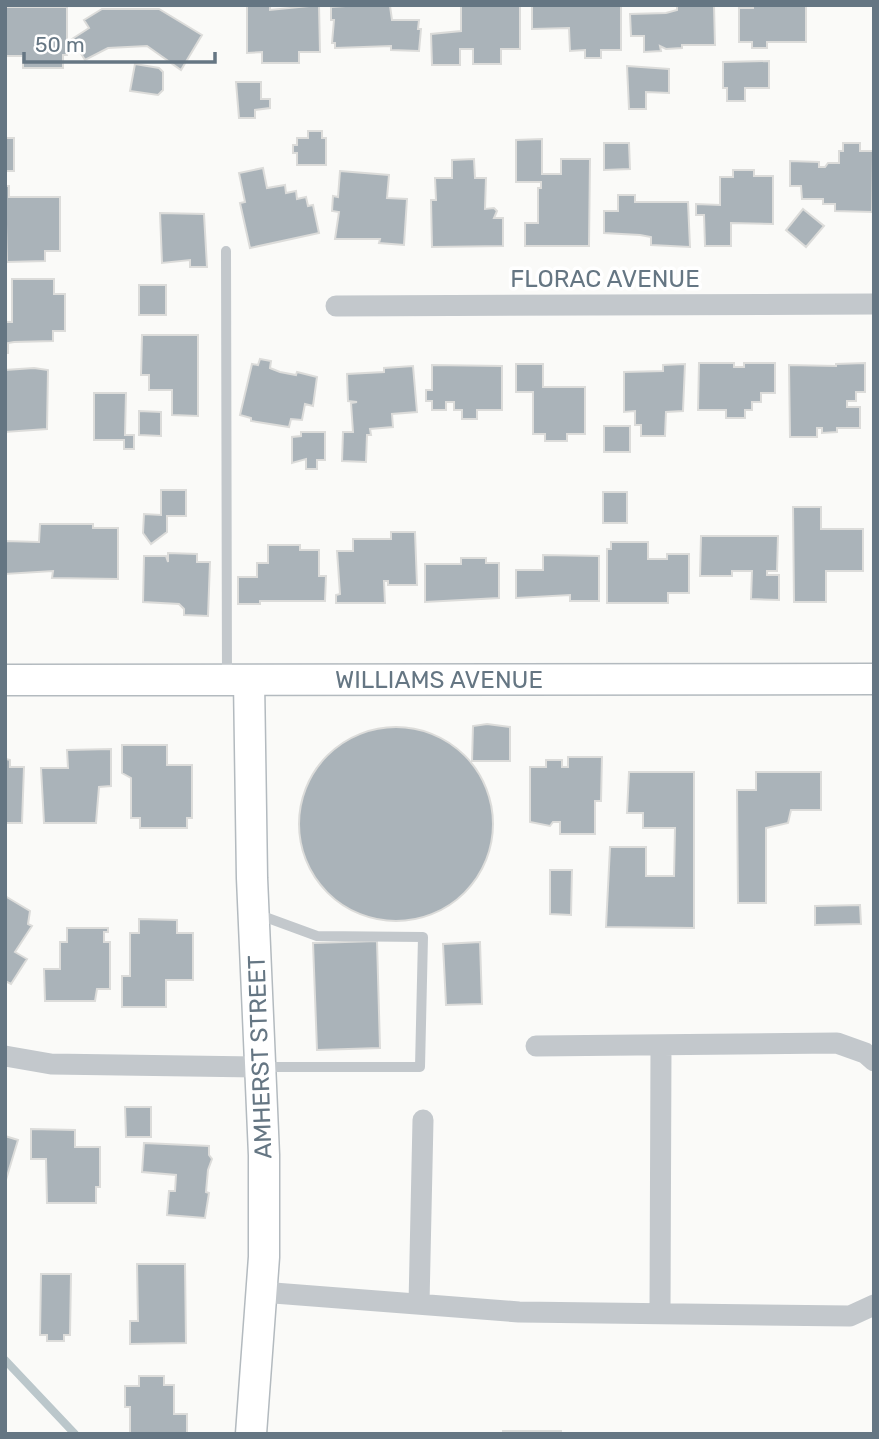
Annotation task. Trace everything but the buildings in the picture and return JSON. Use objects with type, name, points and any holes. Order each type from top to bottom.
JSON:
[{"type":"street","name":"FLORAC AVENUE","points":[[336,306],[874,304]]},
{"type":"street","name":"WILLIAMS AVENUE","points":[[5,680],[874,679]]},
{"type":"street","name":"AMHERST STREET","points":[[238,680],[254,913],[264,1155],[261,1293],[251,1434]]},
{"type":"street","points":[[536,1046],[838,1043],[865,1053],[874,1061]]},
{"type":"street","points":[[660,1313],[661,1045]]},
{"type":"street","points":[[5,1056],[51,1064],[260,1067]]},
{"type":"street","points":[[419,1304],[424,1121]]},
{"type":"street","points":[[261,1293],[519,1312],[850,1317],[874,1305]]},
{"type":"lane","points":[[226,251],[238,680]]},
{"type":"lane","points":[[254,913],[317,936],[423,937],[420,1068],[260,1067]]},
{"type":"waterway","points":[[5,1360],[75,1434]]}]
